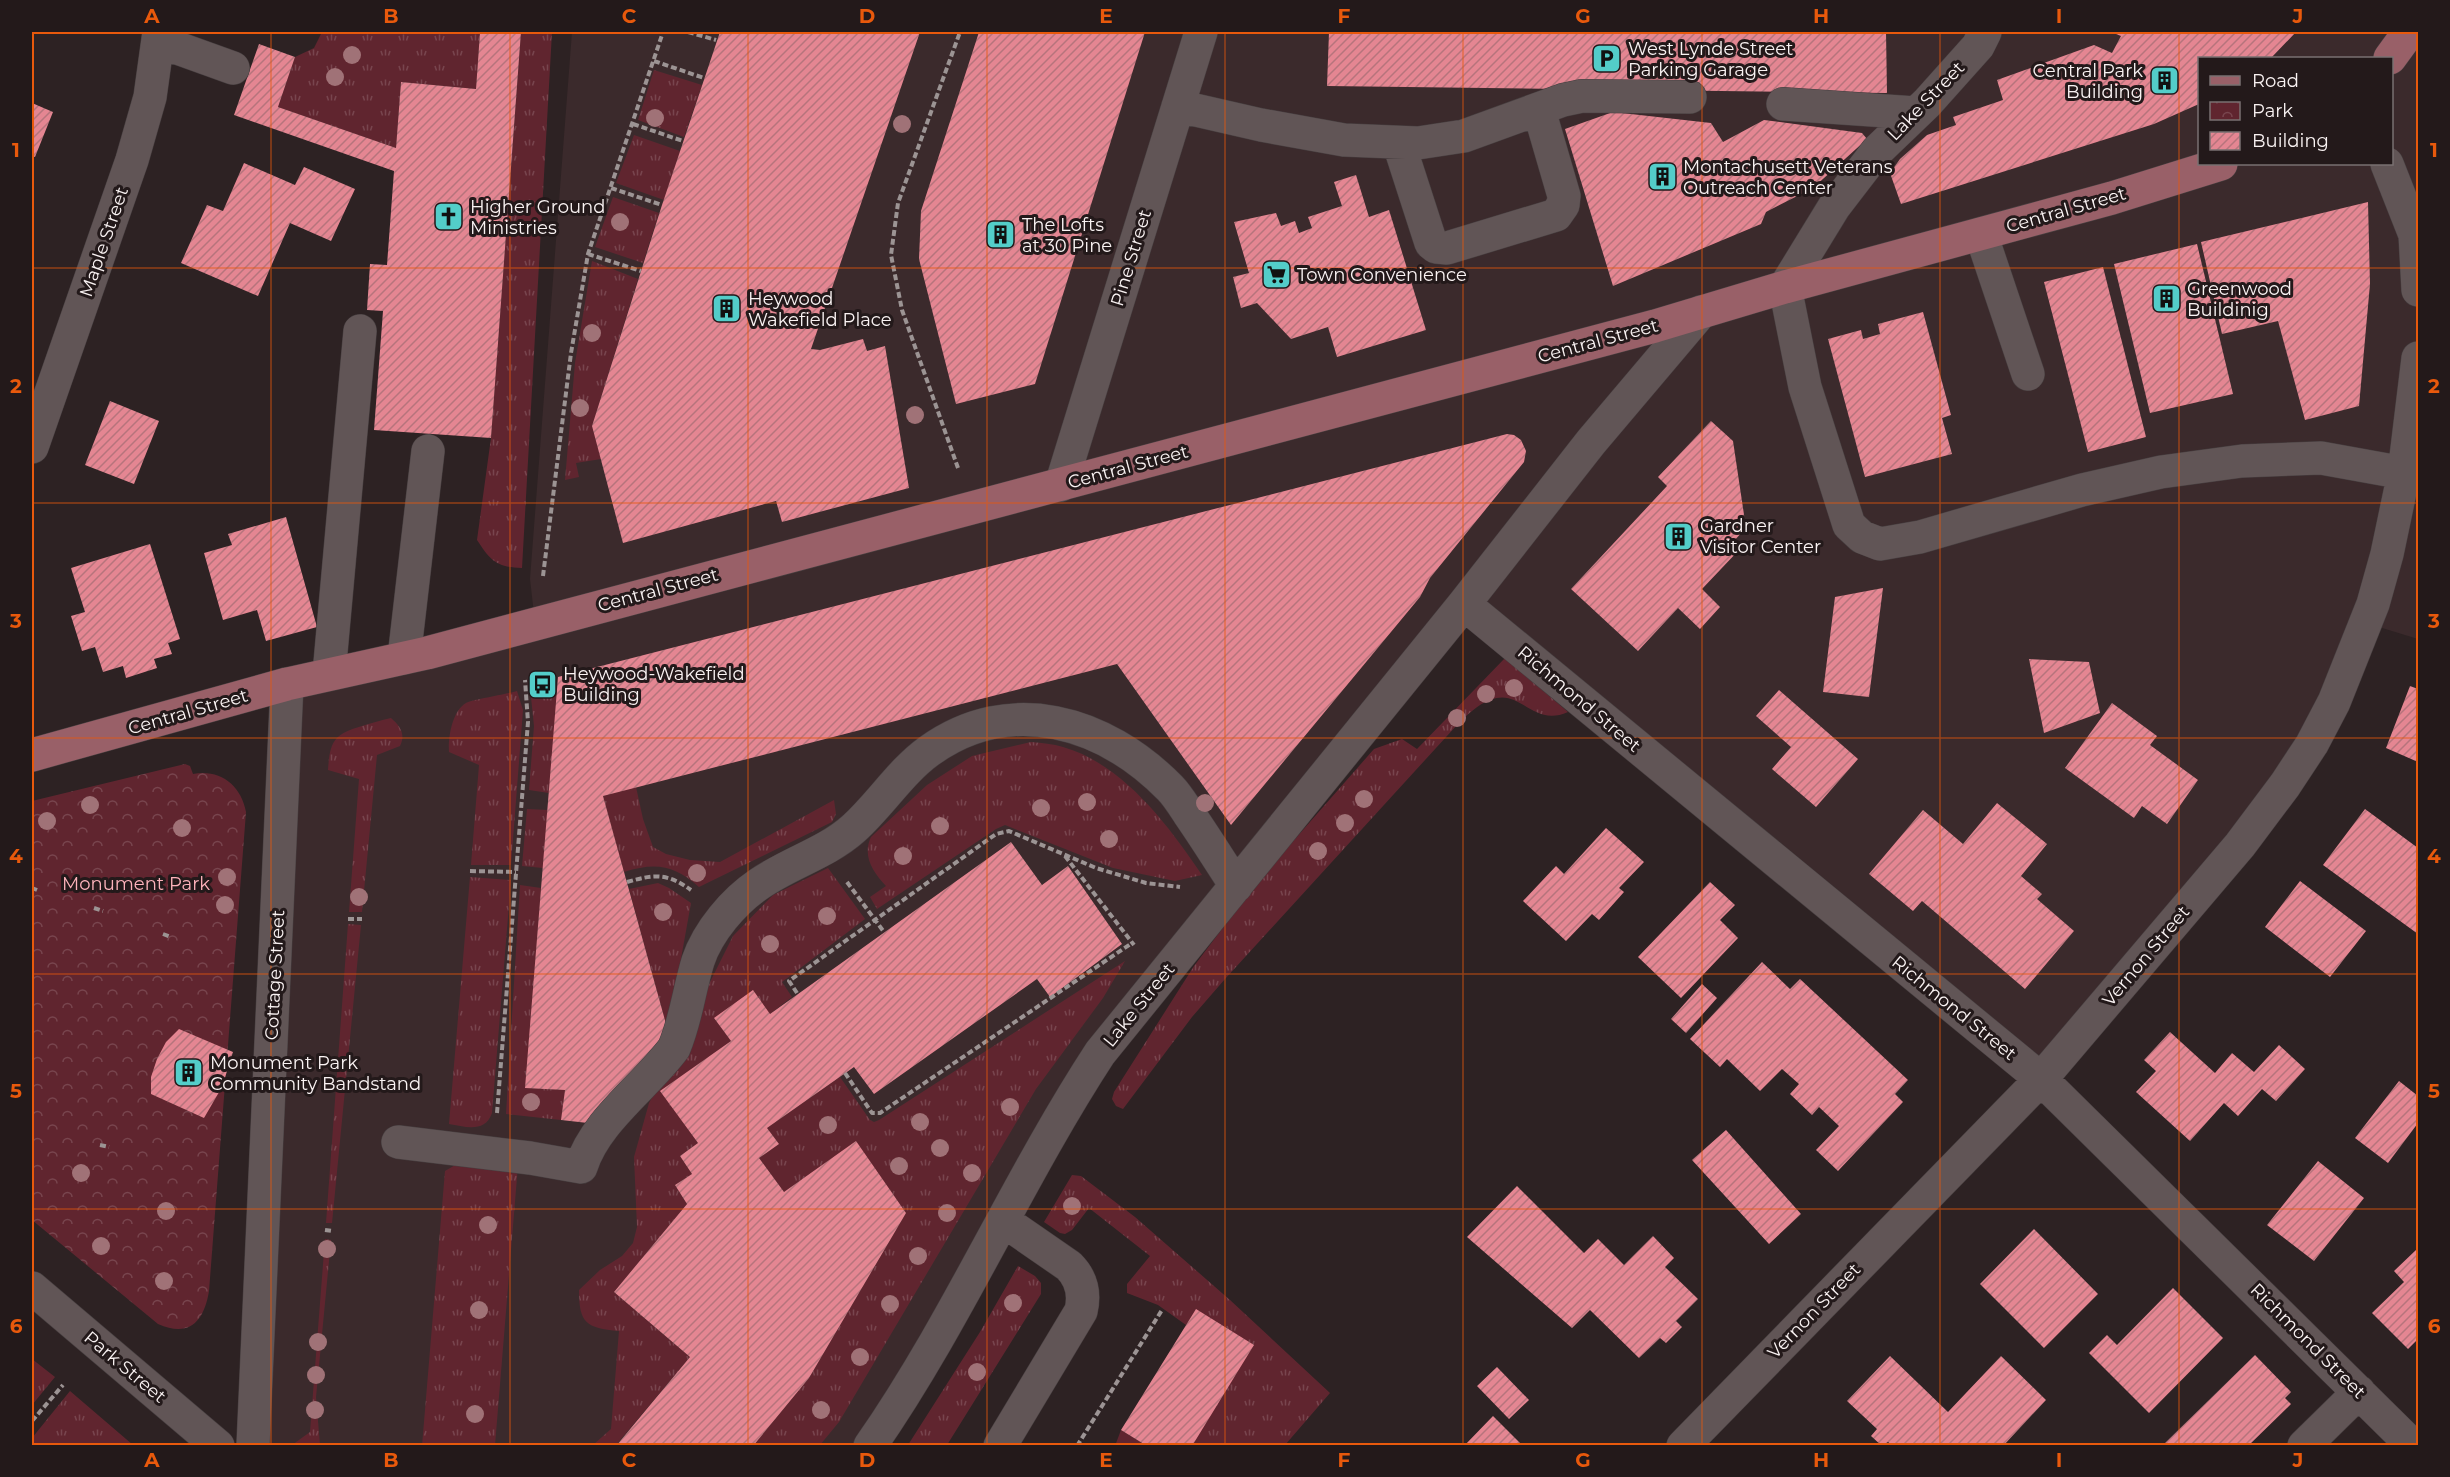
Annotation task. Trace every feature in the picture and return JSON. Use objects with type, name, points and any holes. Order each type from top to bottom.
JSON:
[{"type":"main road","points":[[2391,57],[2409,32]]},
{"type":"main road","name":"Central Street","points":[[32,754],[288,684],[404,658],[1061,485],[1701,312],[2112,198],[2218,165]]},
{"type":"street","name":"Pine Street","points":[[1061,485],[1202,32]]},
{"type":"street","name":"Lake Street","points":[[1785,287],[1834,207],[1877,151],[1978,46],[1985,32]]},
{"type":"street","points":[[159,36],[233,68]]},
{"type":"street","name":"Maple Street","points":[[32,447],[132,160],[150,97],[159,36]]},
{"type":"street","points":[[1178,106],[1344,140],[1418,144],[1464,136],[1563,100],[1582,96],[1690,97]]},
{"type":"street","points":[[1783,104],[1916,113]]},
{"type":"street","points":[[1399,144],[1431,243],[1436,247],[1447,248],[1556,215],[1560,211],[1564,196],[1539,110]]},
{"type":"street","points":[[2387,165],[2415,235],[2418,290]]},
{"type":"street","points":[[1981,234],[2028,374]]},
{"type":"street","points":[[1785,287],[1805,387],[1849,525],[1862,537],[1880,544],[1920,537],[2082,490],[2162,472],[2230,462],[2321,458],[2404,473]]},
{"type":"street","name":"Lake Street","points":[[870,1446],[943,1331],[1057,1124],[1096,1060],[1592,442],[1701,312]]},
{"type":"street","points":[[329,674],[360,331]]},
{"type":"street","name":"Vernon Street","points":[[1683,1446],[2041,1079],[2240,846],[2281,792],[2312,744],[2334,702],[2373,604],[2387,554],[2404,473],[2418,358]]},
{"type":"street","points":[[404,658],[428,450]]},
{"type":"street","name":"Richmond Street","points":[[1464,604],[2041,1079],[2413,1446]]},
{"type":"street","name":"Cottage Street","points":[[253,1446],[288,684]]},
{"type":"street","points":[[398,1142],[530,1158],[581,1167],[585,1153],[602,1128],[674,1048],[681,1032],[698,960],[706,943],[725,916],[759,884],[843,838],[866,818],[892,787],[927,752],[948,739],[975,728],[1010,719],[1051,720],[1101,737],[1140,762],[1171,789],[1232,890]]},
{"type":"street","points":[[1000,1446],[1081,1311],[1084,1298],[1077,1274],[1069,1266],[1004,1221]]},
{"type":"street","name":"Park Street","points":[[32,1288],[218,1446]]},
{"type":"street","points":[[2304,1446],[2359,1392]]},
{"type":"path","points":[[543,576],[571,352],[588,254],[663,32]]},
{"type":"path","points":[[688,32],[716,40]]},
{"type":"path","points":[[958,468],[902,310],[891,255],[898,203],[960,32]]},
{"type":"path","points":[[654,61],[704,78]]},
{"type":"path","points":[[633,124],[683,141]]},
{"type":"path","points":[[611,188],[662,205]]},
{"type":"path","points":[[588,254],[641,271]]},
{"type":"path","points":[[497,1120],[528,722],[525,680]]},
{"type":"path","points":[[798,993],[789,981],[996,834],[1009,831],[1096,868],[1146,883],[1232,890]]},
{"type":"path","points":[[823,849],[884,932]]},
{"type":"path","points":[[1064,855],[1160,979]]},
{"type":"path","points":[[470,871],[516,872]]},
{"type":"path","points":[[627,882],[651,875],[670,878],[689,888],[725,916]]},
{"type":"path","points":[[32,888],[37,890]]},
{"type":"path","points":[[94,908],[103,911]]},
{"type":"path","points":[[348,919],[362,919]]},
{"type":"path","points":[[163,934],[171,937]]},
{"type":"path","points":[[845,1073],[872,1113],[880,1113],[1133,943]]},
{"type":"path","points":[[100,1144],[109,1147]]},
{"type":"path","points":[[325,1230],[332,1231]]},
{"type":"path","points":[[1077,1446],[1162,1310]]},
{"type":"path","points":[[32,1421],[63,1384]]},
{"type":"shaded area","points":[[572,32],[2418,32],[2418,639],[2366,623],[2334,702],[2041,1079],[1464,604],[1100,1053],[867,1445],[253,1446],[287,684],[535,623],[530,579]]},
{"type":"green space","points":[[322,32],[480,32],[476,89],[401,82],[396,148],[278,107],[295,57],[314,48]]},
{"type":"green space","points":[[521,32],[552,32],[522,568],[495,562],[477,540],[491,438]]},
{"type":"green space","points":[[654,70],[702,85],[684,137],[638,120]]},
{"type":"green space","points":[[634,135],[680,151],[664,200],[616,183]]},
{"type":"green space","points":[[613,197],[659,213],[643,263],[595,247]]},
{"type":"green space","points":[[592,261],[638,279],[592,426],[601,459],[576,463],[579,477],[565,480],[575,363]]},
{"type":"green space","points":[[1505,658],[1568,712],[1556,716],[1545,715],[1519,702],[1501,697],[1476,707],[1225,979],[1192,1017],[1123,1109],[1116,1106],[1112,1099],[1114,1092],[1194,966],[1259,880],[1374,749],[1402,739],[1417,749]]},
{"type":"green space","points":[[558,688],[549,793],[529,790],[534,726],[531,697]]},
{"type":"green space","points":[[517,691],[523,710],[511,865],[471,865],[479,765],[449,752],[452,725],[457,712],[466,703]]},
{"type":"green space","points":[[391,718],[401,731],[402,742],[400,746],[377,755],[362,912],[349,912],[359,779],[328,770],[330,752],[335,740],[345,732]]},
{"type":"green space","points":[[1031,742],[1059,746],[1085,755],[1125,782],[1159,817],[1202,875],[1175,881],[1113,868],[1005,825],[877,909],[870,897],[886,886],[877,875],[868,857],[871,837],[927,785],[972,756]]},
{"type":"green space","name":"Monument Park","points":[[185,764],[190,766],[193,774],[212,774],[228,781],[239,794],[246,812],[209,1291],[207,1302],[199,1318],[187,1328],[179,1329],[158,1324],[32,1220],[32,801]]},
{"type":"green space","points":[[636,787],[643,819],[653,847],[666,854],[690,860],[720,862],[834,800],[836,814],[832,822],[699,887],[681,874],[664,868],[646,867],[624,872],[603,796]]},
{"type":"green space","points":[[527,809],[548,810],[543,868],[522,866]]},
{"type":"green space","points":[[828,868],[865,919],[782,982],[792,997],[770,1014],[714,1018],[731,1041],[661,1091],[698,1143],[680,1156],[692,1174],[675,1185],[687,1204],[614,1292],[690,1357],[616,1445],[593,1445],[611,1429],[619,1331],[599,1328],[587,1322],[581,1310],[579,1290],[600,1270],[622,1256],[633,1243],[637,1227],[634,1157],[649,1103],[656,1090],[680,1067],[709,984],[733,936],[773,895]]},
{"type":"green space","points":[[470,877],[511,880],[492,1113],[485,1124],[474,1127],[449,1124]]},
{"type":"green space","points":[[658,883],[691,903],[668,1031],[629,889]]},
{"type":"green space","points":[[520,885],[541,888],[526,1088],[565,1090],[561,1120],[506,1114]]},
{"type":"green space","points":[[348,924],[361,925],[332,1223],[326,1223]]},
{"type":"green space","points":[[1125,961],[1103,998],[1036,1089],[839,1422],[820,1445],[753,1446],[809,1378],[906,1213],[856,1142],[784,1192],[759,1158],[779,1144],[767,1128],[840,1077],[870,1120],[874,1122],[879,1120]]},
{"type":"green space","points":[[457,1164],[518,1165],[495,1445],[422,1446],[445,1171]]},
{"type":"green space","points":[[1072,1175],[1081,1176],[1135,1217],[1230,1300],[1330,1393],[1285,1445],[1192,1445],[1196,1310],[1186,1325],[1158,1305],[1127,1293],[1127,1284],[1150,1256],[1089,1208],[1072,1230],[1065,1234],[1044,1222]]},
{"type":"green space","points":[[325,1239],[331,1240],[316,1397],[320,1445],[292,1445],[310,1432]]},
{"type":"green space","points":[[1018,1266],[1035,1276],[1041,1283],[1041,1294],[947,1445],[908,1445],[980,1332]]},
{"type":"green space","points":[[32,1359],[55,1377],[32,1405]]},
{"type":"green space","points":[[70,1391],[133,1445],[32,1445],[32,1438]]},
{"type":"green space","points":[[1121,1430],[1147,1446],[1115,1446]]},
{"type":"building","name":"Higher Ground Ministries","points":[[480,32],[521,32],[491,438],[374,430],[383,311],[367,310],[370,264],[387,265],[394,171],[234,115],[259,44],[295,57],[278,107],[396,148],[401,82],[476,89]]},
{"type":"building","name":"Heywood Wakefield Place","points":[[720,32],[920,32],[811,349],[820,350],[863,339],[867,351],[885,346],[909,488],[782,522],[776,501],[623,543],[592,426]]},
{"type":"building","name":"The Lofts at 30 Pine","points":[[979,32],[1145,32],[1035,384],[956,404],[919,259],[921,211]]},
{"type":"building","name":"West Lynde Street Parking Garage","points":[[1329,32],[1886,32],[1887,93],[1327,86]]},
{"type":"building","points":[[2111,32],[2296,32],[2272,57],[2198,57],[2198,104],[2154,124],[1901,204],[1890,173],[1900,159],[1927,135],[1956,125],[1953,117],[2003,100],[1997,80],[2094,45],[2112,53],[2121,36]]},
{"type":"building","points":[[32,103],[53,112],[35,157],[32,156]]},
{"type":"building","name":"Montachusett Veterans Outreach Center","points":[[1613,112],[1711,123],[1723,142],[1764,120],[1862,133],[1867,139],[1813,188],[1766,212],[1761,224],[1613,286],[1565,129]]},
{"type":"building","points":[[244,163],[295,185],[304,167],[355,189],[331,241],[290,223],[258,296],[181,263],[207,205],[223,211]]},
{"type":"building","points":[[1356,175],[1369,217],[1389,210],[1426,330],[1337,357],[1328,327],[1291,339],[1257,303],[1241,308],[1233,277],[1249,273],[1234,222],[1276,213],[1281,226],[1295,221],[1299,233],[1312,228],[1308,217],[1342,206],[1334,182]]},
{"type":"building","points":[[2368,202],[2370,284],[2359,406],[2305,420],[2278,321],[2222,334],[2201,242]]},
{"type":"building","name":"Greenwood Buildinig","points":[[2197,244],[2233,394],[2150,413],[2114,264]]},
{"type":"building","points":[[2103,267],[2146,437],[2088,452],[2044,282]]},
{"type":"building","points":[[1923,312],[1951,415],[1942,418],[1952,454],[1865,477],[1828,339],[1861,330],[1863,339],[1880,334],[1878,324]]},
{"type":"building","points":[[110,401],[159,421],[134,484],[85,465]]},
{"type":"building","name":"Gardner Visitor Center","points":[[1711,421],[1733,441],[1746,528],[1731,544],[1739,550],[1702,589],[1720,607],[1700,629],[1678,608],[1638,651],[1571,589],[1667,486],[1658,477]]},
{"type":"building","points":[[1507,434],[1514,435],[1521,440],[1526,451],[1524,462],[1430,578],[1420,597],[1231,825],[1117,664],[603,796],[668,1031],[588,1123],[561,1120],[565,1090],[525,1088],[558,677]]},
{"type":"building","points":[[286,517],[317,627],[266,641],[257,610],[223,620],[204,553],[232,545],[228,534]]},
{"type":"building","points":[[150,544],[180,639],[168,643],[172,654],[154,659],[157,668],[126,678],[123,666],[103,672],[95,647],[82,651],[71,616],[85,612],[71,568]]},
{"type":"building","points":[[1883,588],[1869,697],[1823,692],[1835,597]]},
{"type":"building","points":[[2029,659],[2089,662],[2100,713],[2044,733]]},
{"type":"building","points":[[2410,686],[2418,689],[2418,762],[2386,748]]},
{"type":"building","points":[[1779,690],[1858,759],[1816,807],[1772,769],[1791,747],[1756,716]]},
{"type":"building","points":[[2112,703],[2157,736],[2150,745],[2198,780],[2167,824],[2142,806],[2134,818],[2065,768]]},
{"type":"building","points":[[1997,803],[2047,844],[2021,876],[2042,894],[2037,899],[2074,931],[2025,989],[1922,901],[1913,911],[1869,874],[1923,810],[1963,844]]},
{"type":"building","points":[[2365,809],[2418,848],[2418,934],[2323,865]]},
{"type":"building","points":[[1606,828],[1644,862],[1619,888],[1624,892],[1599,920],[1592,914],[1566,941],[1523,901],[1556,866],[1564,874]]},
{"type":"building","points":[[1011,842],[1042,885],[1068,866],[1122,944],[1050,997],[1037,979],[874,1094],[854,1067],[767,1128],[779,1144],[759,1158],[784,1192],[856,1141],[906,1213],[809,1378],[753,1446],[616,1446],[690,1357],[614,1292],[687,1204],[675,1185],[692,1174],[680,1156],[698,1143],[660,1091],[731,1041],[714,1018],[753,990],[770,1014]]},
{"type":"building","points":[[2300,881],[2366,931],[2330,977],[2265,927]]},
{"type":"building","points":[[1710,882],[1735,905],[1720,920],[1738,938],[1681,998],[1638,957]]},
{"type":"building","points":[[1762,962],[1790,989],[1800,979],[1908,1080],[1895,1094],[1903,1102],[1838,1171],[1816,1150],[1839,1126],[1819,1107],[1812,1115],[1790,1094],[1799,1084],[1782,1069],[1760,1091],[1727,1059],[1720,1067],[1690,1039]]},
{"type":"building","points":[[1702,984],[1717,998],[1686,1033],[1671,1019]]},
{"type":"building","name":"Monument Park Community Bandstand","points":[[179,1029],[233,1052],[222,1087],[204,1118],[151,1094],[151,1077],[157,1059],[166,1042]]},
{"type":"building","points":[[2170,1032],[2215,1073],[2232,1053],[2254,1072],[2279,1045],[2305,1069],[2276,1101],[2262,1089],[2238,1116],[2224,1103],[2190,1141],[2136,1092],[2156,1071],[2144,1060]]},
{"type":"building","points":[[2399,1081],[2418,1096],[2418,1123],[2388,1163],[2355,1138]]},
{"type":"building","points":[[1726,1130],[1801,1214],[1769,1244],[1692,1160]]},
{"type":"building","points":[[2318,1161],[2364,1198],[2314,1261],[2267,1225]]},
{"type":"building","points":[[1517,1186],[1584,1253],[1598,1239],[1624,1265],[1653,1236],[1674,1258],[1665,1267],[1698,1299],[1676,1321],[1682,1327],[1666,1343],[1660,1338],[1639,1358],[1590,1310],[1572,1328],[1467,1237]]},
{"type":"building","points":[[2034,1229],[2098,1294],[2044,1348],[1980,1284]]},
{"type":"building","points":[[2416,1250],[2418,1253],[2418,1339],[2408,1349],[2372,1313],[2404,1282],[2394,1271]]},
{"type":"building","points":[[2173,1288],[2223,1338],[2149,1413],[2089,1353],[2107,1335],[2117,1345]]},
{"type":"building","points":[[1196,1309],[1254,1345],[1192,1446],[1147,1446],[1121,1430]]},
{"type":"building","points":[[2255,1355],[2291,1392],[2285,1398],[2291,1404],[2248,1446],[2226,1444],[2224,1446],[2162,1446]]},
{"type":"building","points":[[1890,1356],[1948,1412],[2001,1356],[2046,1400],[2003,1446],[1893,1446],[1888,1442],[1882,1446],[1871,1436],[1877,1429],[1847,1401]]},
{"type":"building","points":[[1497,1367],[1529,1400],[1509,1419],[1477,1386]]},
{"type":"building","points":[[1493,1416],[1523,1446],[1464,1446]]},
{"type":"place","name":"West Lynde Street Parking Garage","points":[[1607,59]]},
{"type":"place","name":"Central Park Building","points":[[2164,81]]},
{"type":"place","name":"Montachusett Veterans Outreach Center","points":[[1662,177]]},
{"type":"place","name":"Higher Ground Ministries","points":[[449,217]]},
{"type":"place","name":"The Lofts at 30 Pine","points":[[1001,235]]},
{"type":"place","name":"Town Convenience","points":[[1276,275]]},
{"type":"place","name":"Greenwood Buildinig","points":[[2166,299]]},
{"type":"place","name":"Heywood Wakefield Place","points":[[727,309]]},
{"type":"place","name":"Gardner Visitor Center","points":[[1679,536]]},
{"type":"place","name":"Heywood-Wakefield Building","points":[[542,684]]},
{"type":"place","name":"Monument Park Community Bandstand","points":[[189,1073]]}]
